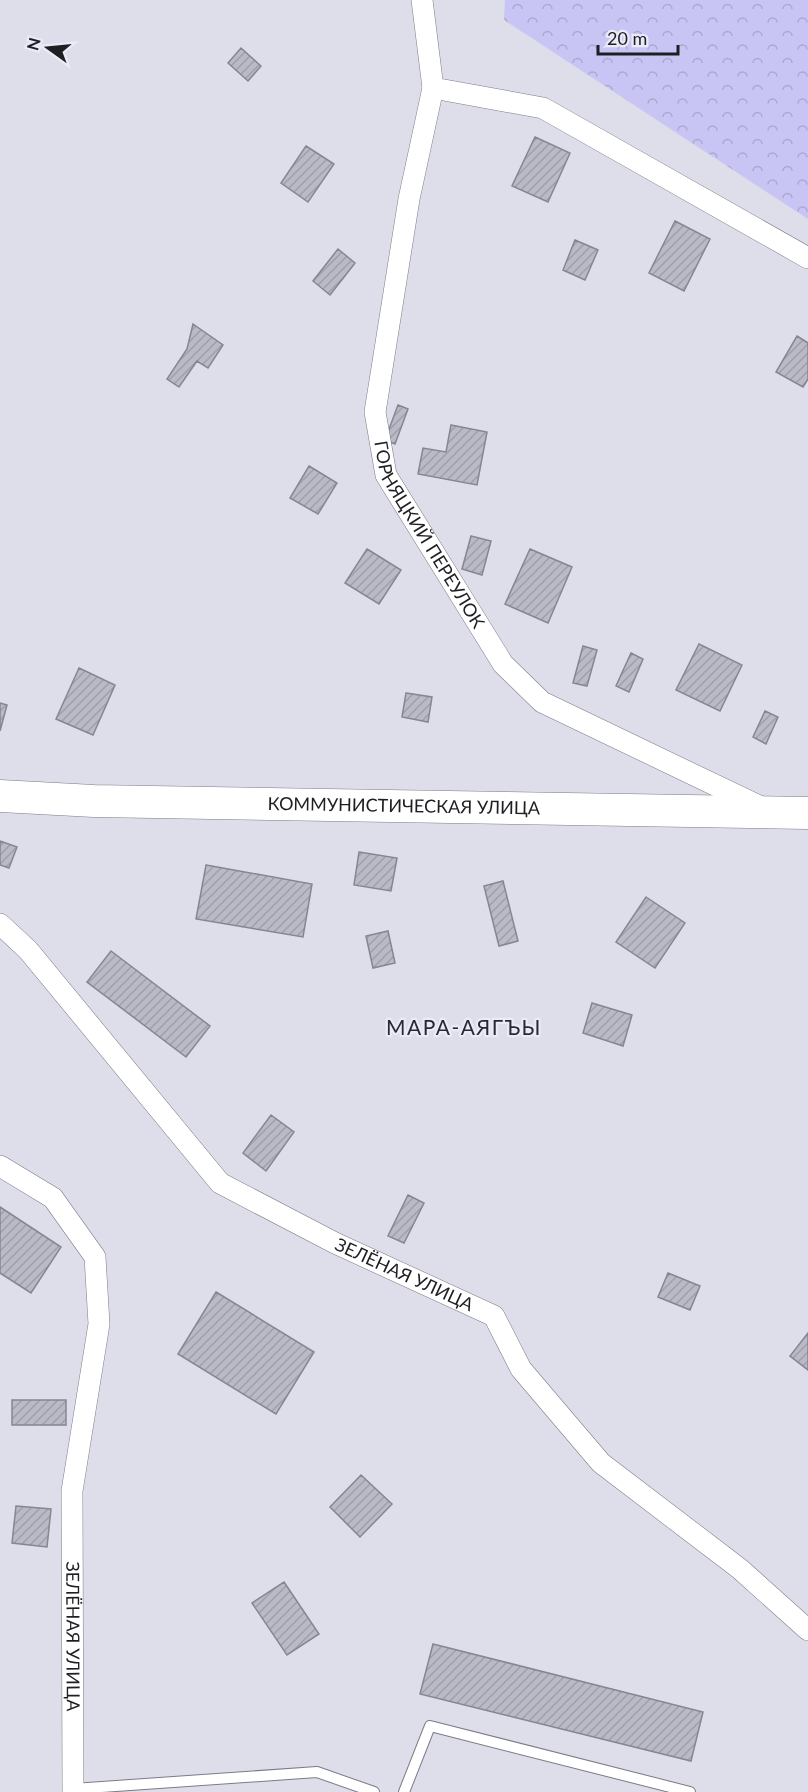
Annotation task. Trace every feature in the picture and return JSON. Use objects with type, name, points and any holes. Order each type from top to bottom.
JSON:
[{"type":"street","name":"ГОРНЯЦКИЙ ПЕРЕУЛОК","points":[[422,0],[433,88],[409,199],[375,412],[386,475],[503,664],[542,702],[777,814]]},
{"type":"street","points":[[433,88],[543,108],[808,258]]},
{"type":"street","name":"КОММУНИСТИЧЕСКАЯ УЛИЦА","points":[[0,796],[94,801],[808,813]]},
{"type":"street","name":"ЗЕЛЁНАЯ УЛИЦА","points":[[0,924],[28,950],[220,1183],[335,1243],[494,1316],[521,1370],[601,1463],[740,1569],[808,1630]]},
{"type":"street","name":"ЗЕЛЁНАЯ УЛИЦА","points":[[0,1166],[53,1198],[95,1257],[99,1324],[72,1491],[73,1791]]},
{"type":"lane","points":[[404,1792],[430,1726],[690,1792]]},
{"type":"lane","points":[[73,1791],[317,1772],[374,1792]]},
{"type":"green space","points":[[505,0],[808,0],[808,219],[504,20]]},
{"type":"building","points":[[241,48],[261,66],[248,81],[228,63]]},
{"type":"building","points":[[535,137],[570,153],[548,202],[512,186]]},
{"type":"building","points":[[306,146],[334,164],[308,202],[281,183]]},
{"type":"building","points":[[675,221],[710,239],[684,291],[649,273]]},
{"type":"building","points":[[575,240],[598,250],[585,280],[563,270]]},
{"type":"building","points":[[338,249],[355,263],[330,295],[313,281]]},
{"type":"building","points":[[193,324],[223,345],[208,368],[197,361],[179,387],[167,379],[187,349]]},
{"type":"building","points":[[797,336],[808,343],[808,379],[803,387],[776,372]]},
{"type":"building","points":[[398,405],[408,409],[395,444],[385,440]]},
{"type":"building","points":[[451,425],[487,432],[477,485],[418,474],[423,448],[446,452]]},
{"type":"building","points":[[309,466],[337,483],[318,514],[290,498]]},
{"type":"building","points":[[471,536],[491,541],[482,575],[462,569]]},
{"type":"building","points":[[367,549],[401,570],[379,604],[345,583]]},
{"type":"building","points":[[530,549],[572,567],[548,623],[505,604]]},
{"type":"building","points":[[699,644],[742,665],[720,711],[676,690]]},
{"type":"building","points":[[583,646],[597,650],[587,686],[573,683]]},
{"type":"building","points":[[631,653],[643,659],[629,692],[616,686]]},
{"type":"building","points":[[79,668],[115,685],[93,735],[56,719]]},
{"type":"building","points":[[406,693],[432,697],[428,722],[402,717]]},
{"type":"building","points":[[0,703],[7,705],[0,731]]},
{"type":"building","points":[[765,711],[778,717],[766,744],[753,737]]},
{"type":"building","points":[[0,841],[17,847],[9,868],[0,865]]},
{"type":"building","points":[[359,852],[397,858],[391,891],[354,885]]},
{"type":"building","points":[[206,865],[312,884],[303,937],[196,919]]},
{"type":"building","points":[[503,881],[518,941],[499,946],[484,886]]},
{"type":"building","points":[[646,897],[685,923],[655,968],[616,942]]},
{"type":"building","points":[[388,931],[395,963],[373,968],[366,936]]},
{"type":"building","points":[[111,951],[210,1026],[186,1057],[87,982]]},
{"type":"building","points":[[592,1003],[632,1015],[623,1046],[583,1033]]},
{"type":"building","points":[[271,1115],[294,1132],[266,1171],[243,1153]]},
{"type":"building","points":[[408,1195],[424,1203],[404,1243],[388,1236]]},
{"type":"building","points":[[0,1207],[61,1247],[31,1293],[0,1273]]},
{"type":"building","points":[[668,1273],[700,1286],[690,1310],[658,1297]]},
{"type":"building","points":[[216,1292],[314,1352],[276,1414],[178,1354]]},
{"type":"building","points":[[808,1333],[808,1370],[790,1356]]},
{"type":"building","points":[[12,1400],[66,1400],[66,1425],[12,1425]]},
{"type":"building","points":[[361,1475],[392,1504],[360,1537],[330,1507]]},
{"type":"building","points":[[16,1506],[51,1509],[47,1547],[12,1543]]},
{"type":"building","points":[[284,1582],[319,1634],[287,1655],[252,1603]]},
{"type":"building","points":[[433,1644],[703,1712],[691,1761],[420,1694]]},
{"type":"district","name":"МАРА-АЯГЪЫ","points":[[464,1028]]}]
